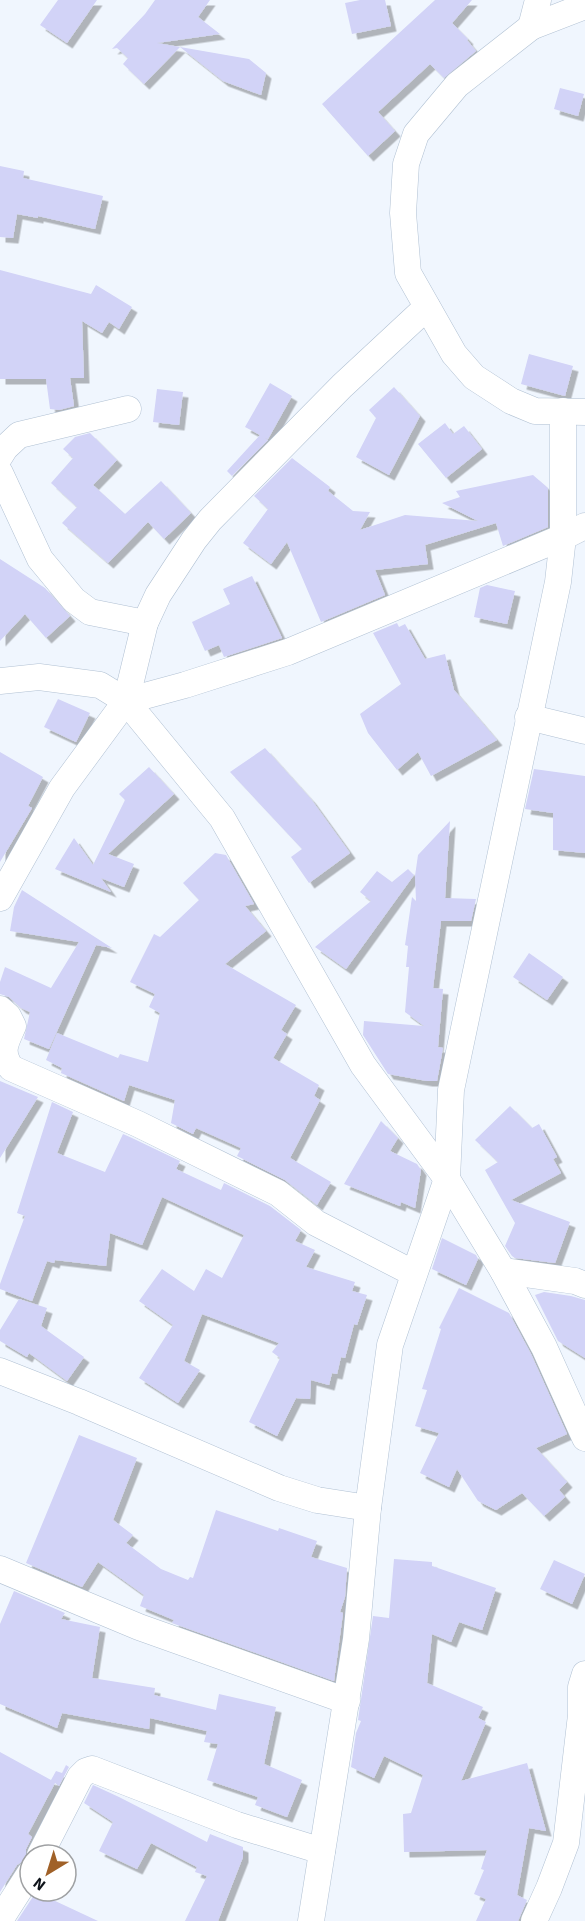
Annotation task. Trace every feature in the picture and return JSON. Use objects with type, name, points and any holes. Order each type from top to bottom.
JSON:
[{"type":"street","points":[[531,27],[538,0]]},
{"type":"street","points":[[311,1921],[356,1639],[368,1508],[390,1345],[447,1179],[452,1090],[528,717],[558,582],[574,531],[574,412],[535,411],[511,401],[474,377],[454,354],[408,273],[403,213],[406,164],[416,134],[458,85],[531,27],[585,6]]},
{"type":"street","points":[[0,898],[62,788],[126,700],[146,623],[158,595],[194,540],[210,520],[342,386],[427,307]]},
{"type":"street","points":[[0,456],[19,435],[128,409]]},
{"type":"street","points":[[0,473],[40,558],[74,600],[90,612],[146,623]]},
{"type":"street","points":[[126,700],[288,652],[574,531]]},
{"type":"street","points":[[0,681],[39,676],[100,685],[126,700],[222,818],[362,1064],[447,1179],[503,1271],[544,1347],[585,1438]]},
{"type":"street","points":[[528,717],[585,731]]},
{"type":"street","points":[[0,1009],[8,1016],[13,1026],[1,1051],[3,1059],[11,1068],[138,1124],[278,1193],[316,1223],[413,1273]]},
{"type":"street","points":[[503,1271],[575,1281],[585,1285]]},
{"type":"street","points":[[0,1371],[79,1402],[279,1488],[317,1500],[368,1508]]},
{"type":"street","points":[[0,1569],[139,1627],[347,1701]]},
{"type":"street","points":[[534,1921],[566,1842],[581,1715],[581,1687],[585,1674]]},
{"type":"street","points":[[46,1843],[80,1777],[92,1769],[237,1825],[322,1851]]},
{"type":"street","points":[[0,1920],[18,1892]]},
{"type":"building","points":[[58,0],[97,0],[67,43],[40,25]]},
{"type":"building","points":[[155,0],[210,0],[198,17],[220,34],[157,43],[180,47],[144,84],[123,64],[128,58],[117,48],[112,49]]},
{"type":"building","points":[[360,0],[385,0],[391,26],[352,34],[345,3]]},
{"type":"building","points":[[435,0],[472,0],[452,23],[476,51],[444,78],[430,64],[378,112],[395,131],[368,156],[322,104]]},
{"type":"building","points":[[180,47],[249,59],[266,73],[261,95],[223,81]]},
{"type":"building","points":[[560,88],[584,94],[578,116],[554,109]]},
{"type":"building","points":[[0,166],[24,171],[23,178],[103,196],[95,229],[38,216],[38,218],[17,214],[13,238],[0,237]]},
{"type":"building","points":[[0,270],[91,294],[96,285],[132,307],[119,329],[109,322],[102,333],[82,321],[84,378],[70,378],[74,406],[59,410],[50,409],[46,379],[0,379]]},
{"type":"building","points":[[529,354],[573,366],[565,396],[521,384]]},
{"type":"building","points":[[270,383],[292,396],[268,439],[265,438],[268,440],[232,476],[227,471],[260,435],[245,427]]},
{"type":"building","points":[[394,387],[420,416],[389,475],[356,457],[376,418],[369,410]]},
{"type":"building","points":[[157,389],[183,392],[179,425],[153,422]]},
{"type":"building","points":[[445,423],[453,434],[464,426],[482,449],[446,478],[418,444]]},
{"type":"building","points":[[90,433],[117,460],[93,485],[125,514],[161,481],[191,513],[164,539],[148,522],[108,563],[62,523],[77,507],[51,483],[73,458],[63,449],[75,437]]},
{"type":"building","points":[[292,458],[330,487],[328,491],[353,511],[370,512],[360,530],[405,515],[478,521],[442,503],[460,497],[456,491],[533,475],[548,488],[548,527],[503,546],[496,523],[425,545],[428,564],[375,570],[385,595],[321,622],[287,542],[271,564],[243,543],[268,509],[254,496]]},
{"type":"building","points":[[0,559],[45,588],[70,616],[46,638],[25,614],[0,641]]},
{"type":"building","points":[[252,576],[282,638],[224,657],[219,645],[205,651],[192,622],[230,604],[223,589]]},
{"type":"building","points":[[487,585],[515,591],[507,624],[474,617],[480,588]]},
{"type":"building","points":[[397,623],[399,627],[405,624],[425,659],[445,654],[454,690],[497,740],[431,776],[418,752],[397,770],[368,733],[360,714],[401,684],[373,633]]},
{"type":"building","points":[[58,699],[90,713],[76,742],[44,727]]},
{"type":"building","points":[[265,748],[311,799],[350,853],[309,883],[291,857],[302,849],[230,772]]},
{"type":"building","points":[[0,752],[43,777],[28,806],[32,808],[0,862]]},
{"type":"building","points":[[149,767],[174,794],[108,854],[134,864],[124,887],[101,878],[111,892],[55,869],[74,838],[93,865],[125,800],[119,794]]},
{"type":"building","points":[[534,769],[585,776],[585,853],[553,850],[553,813],[525,809]]},
{"type":"building","points":[[450,821],[445,898],[476,899],[471,921],[441,921],[433,988],[443,989],[438,1047],[443,1048],[437,1081],[427,1081],[388,1074],[363,1035],[364,1021],[424,1026],[405,1012],[409,967],[406,967],[408,946],[405,945],[412,897],[416,901],[415,876],[418,855]]},
{"type":"building","points":[[215,853],[226,855],[254,904],[245,906],[266,931],[225,964],[296,1005],[281,1030],[287,1034],[273,1058],[319,1085],[314,1096],[320,1100],[290,1158],[331,1182],[317,1205],[285,1180],[237,1156],[241,1148],[196,1128],[193,1134],[171,1123],[175,1100],[129,1085],[124,1101],[61,1073],[62,1068],[46,1060],[57,1033],[118,1058],[120,1054],[148,1062],[160,1013],[149,1007],[155,994],[130,982],[154,934],[160,937],[199,900],[183,883]]},
{"type":"building","points":[[408,869],[414,875],[346,969],[315,947],[371,901],[360,892],[377,871],[392,882]]},
{"type":"building","points":[[22,890],[112,948],[96,945],[49,1049],[24,1039],[30,1012],[21,1008],[9,997],[0,994],[0,982],[5,967],[51,988],[79,942],[10,931],[14,907]]},
{"type":"building","points":[[529,953],[563,977],[547,1000],[513,977]]},
{"type":"building","points":[[0,1081],[38,1097],[0,1158]]},
{"type":"building","points":[[52,1102],[73,1112],[57,1153],[105,1172],[123,1134],[132,1138],[180,1161],[176,1169],[221,1190],[224,1183],[270,1206],[301,1230],[295,1241],[315,1250],[306,1267],[355,1282],[352,1291],[367,1295],[357,1325],[354,1324],[345,1358],[341,1357],[337,1374],[332,1373],[329,1385],[311,1380],[310,1399],[296,1398],[277,1436],[249,1422],[280,1358],[272,1352],[279,1343],[202,1314],[184,1361],[200,1370],[178,1403],[139,1378],[173,1325],[139,1301],[162,1269],[194,1291],[206,1269],[222,1278],[244,1235],[162,1197],[142,1245],[110,1233],[106,1266],[47,1261],[32,1301],[0,1289],[25,1216],[17,1213]]},
{"type":"building","points":[[510,1106],[532,1128],[539,1124],[557,1157],[553,1159],[561,1173],[511,1200],[570,1222],[555,1263],[515,1258],[505,1246],[515,1223],[485,1170],[498,1162],[475,1140]]},
{"type":"building","points":[[381,1121],[398,1138],[390,1151],[417,1164],[421,1170],[415,1208],[401,1202],[400,1206],[344,1184]]},
{"type":"building","points":[[442,1238],[476,1255],[478,1259],[466,1285],[432,1269]]},
{"type":"building","points":[[459,1288],[509,1313],[531,1354],[567,1434],[536,1448],[567,1482],[559,1490],[565,1497],[544,1516],[522,1493],[496,1510],[478,1501],[457,1469],[449,1487],[420,1473],[439,1433],[415,1426],[427,1390],[422,1389],[441,1329],[439,1328]]},
{"type":"building","points":[[544,1292],[585,1300],[585,1358],[558,1341],[535,1295]]},
{"type":"building","points":[[19,1299],[47,1308],[41,1326],[84,1357],[67,1381],[29,1353],[27,1357],[0,1341],[0,1330]]},
{"type":"building","points":[[79,1435],[137,1458],[113,1520],[133,1535],[126,1543],[161,1569],[188,1580],[190,1577],[193,1578],[216,1510],[278,1531],[279,1528],[317,1541],[311,1557],[347,1568],[345,1597],[340,1612],[343,1613],[334,1681],[172,1623],[174,1620],[140,1606],[144,1595],[98,1562],[82,1587],[26,1563]]},
{"type":"building","points":[[394,1559],[432,1562],[432,1566],[496,1588],[482,1630],[459,1622],[451,1642],[432,1634],[427,1683],[483,1707],[478,1718],[486,1722],[461,1781],[527,1763],[546,1831],[529,1828],[517,1895],[527,1900],[518,1921],[476,1921],[486,1899],[474,1894],[484,1870],[481,1869],[487,1850],[404,1852],[403,1814],[411,1813],[423,1775],[384,1756],[374,1778],[351,1767],[356,1733],[361,1721],[358,1720],[373,1616],[389,1618]]},
{"type":"building","points":[[554,1560],[585,1574],[572,1604],[540,1589]]},
{"type":"building","points":[[14,1591],[65,1613],[61,1619],[100,1627],[92,1678],[155,1688],[154,1695],[216,1710],[219,1694],[276,1707],[264,1764],[302,1780],[287,1817],[255,1805],[258,1797],[207,1780],[218,1744],[204,1742],[207,1731],[150,1718],[149,1729],[62,1713],[57,1728],[0,1704],[0,1624]]},
{"type":"building","points":[[0,1752],[51,1780],[56,1771],[62,1773],[66,1765],[69,1767],[59,1786],[55,1783],[28,1834],[32,1837],[29,1843],[18,1843],[18,1864],[0,1892]]},
{"type":"building","points":[[93,1785],[207,1842],[210,1834],[243,1847],[243,1857],[218,1921],[185,1921],[207,1876],[195,1872],[197,1867],[151,1843],[137,1869],[99,1851],[113,1822],[84,1803]]},
{"type":"building","points":[[29,1903],[60,1903],[98,1921],[17,1921]]}]
